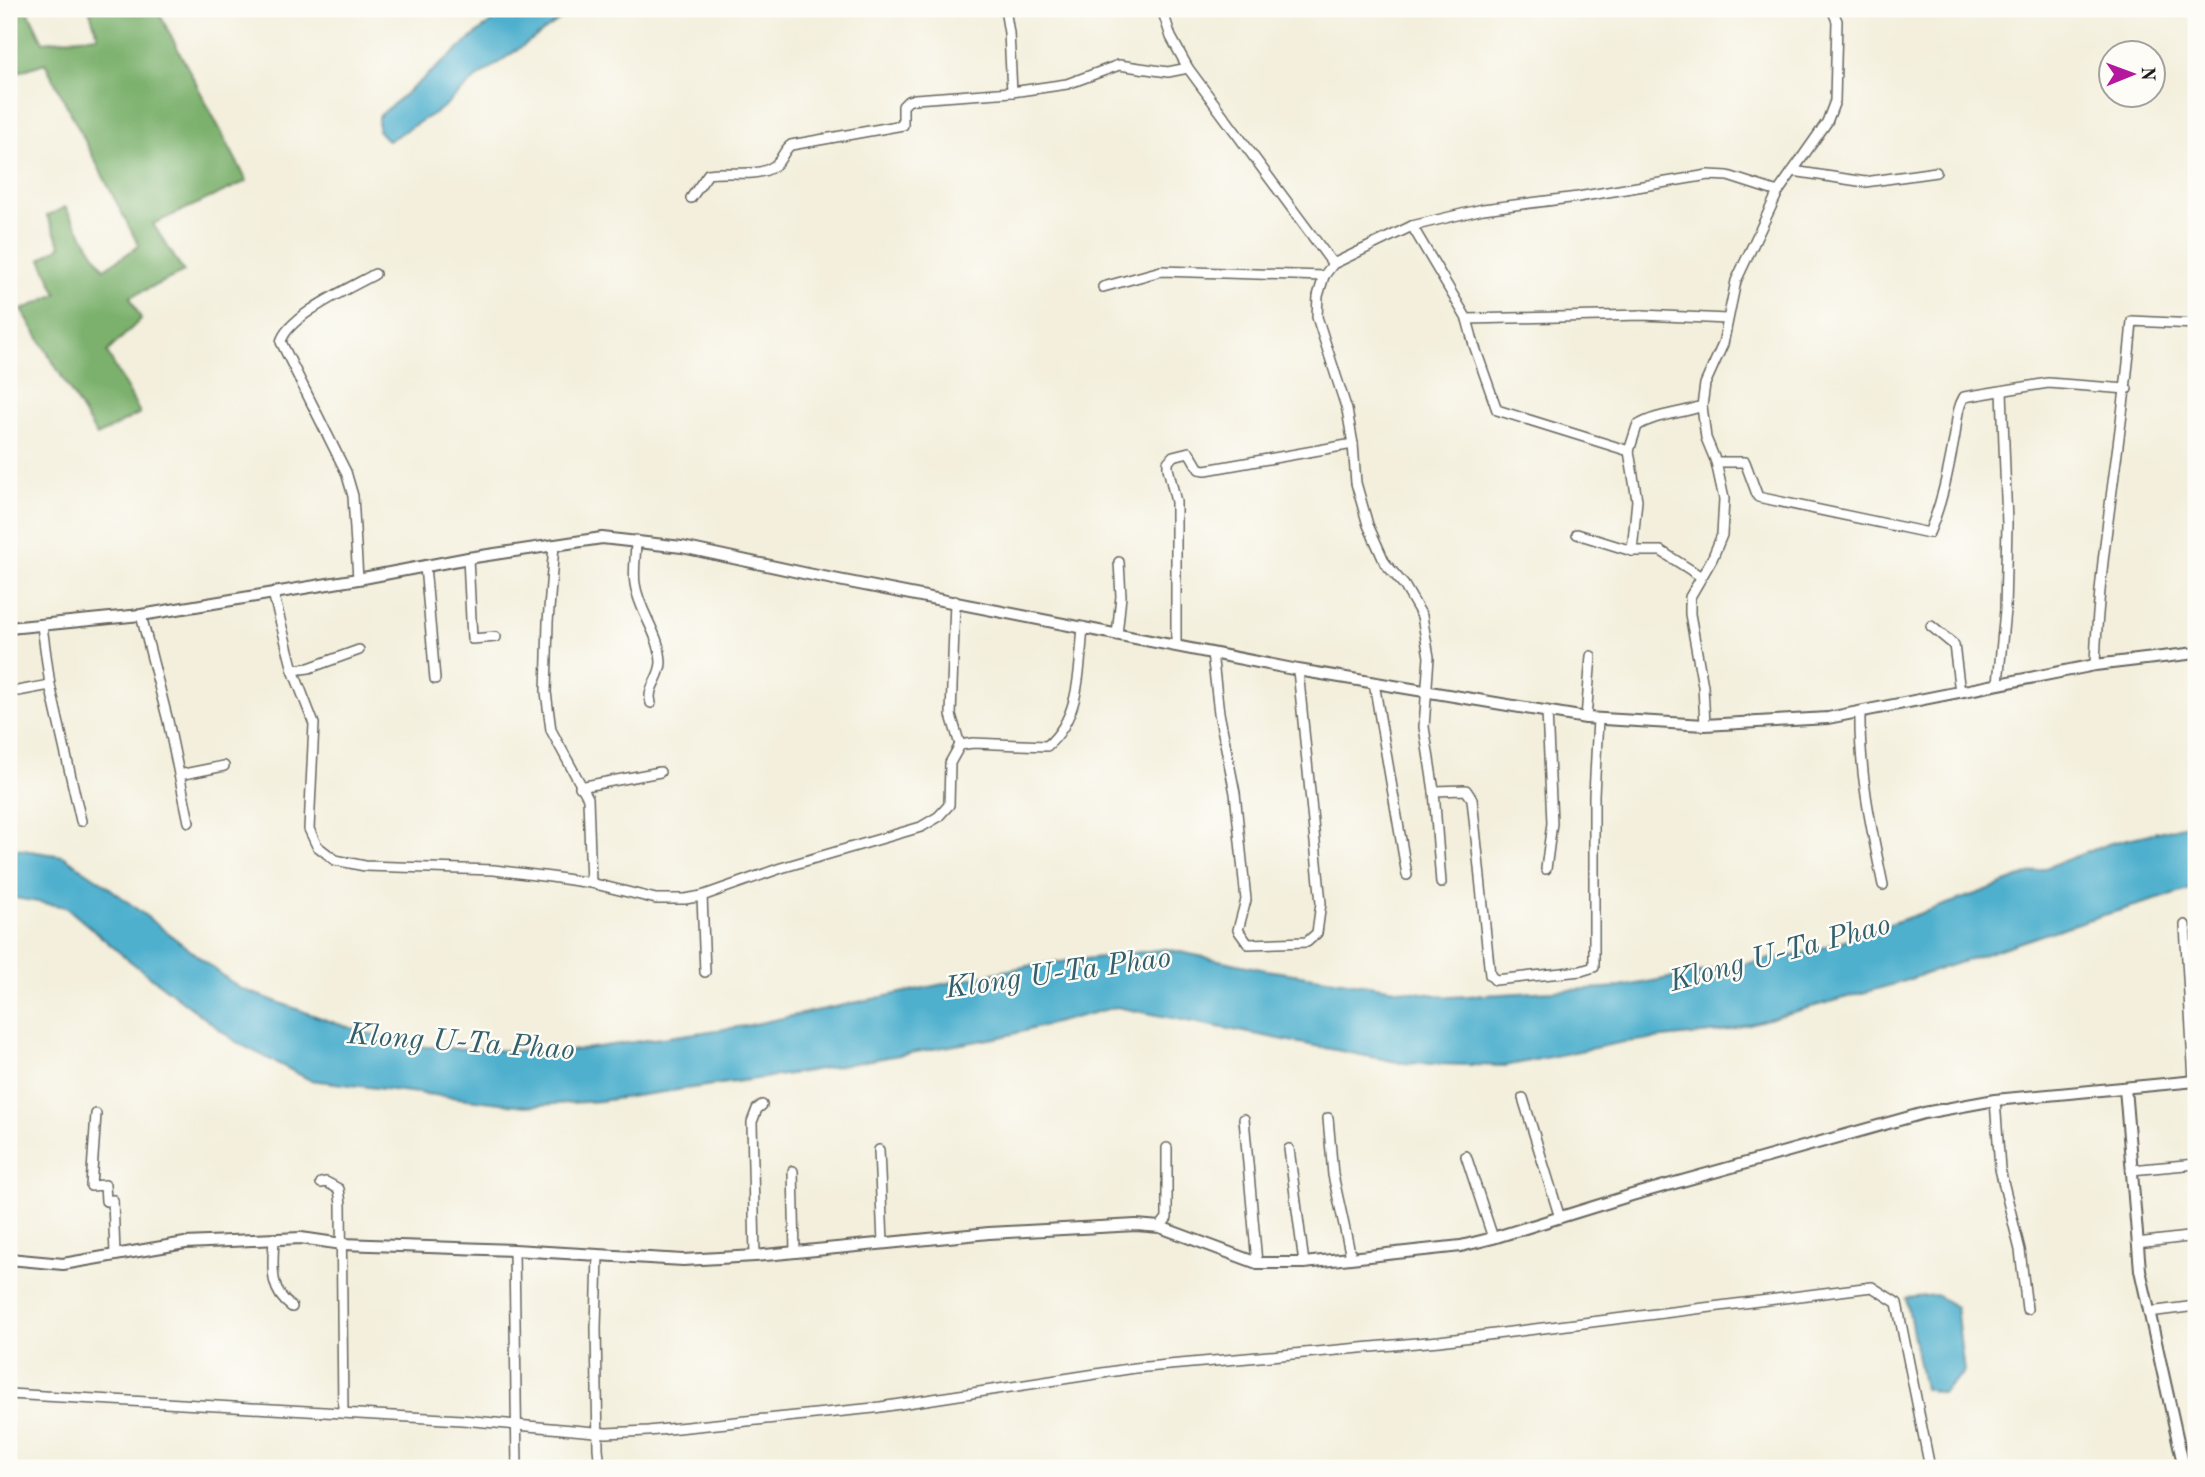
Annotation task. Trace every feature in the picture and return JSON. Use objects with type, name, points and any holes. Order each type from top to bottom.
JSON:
[{"type":"street","points":[[1005,9],[1012,92]]},
{"type":"street","points":[[1163,9],[1171,37],[1188,68],[1333,264]]},
{"type":"street","points":[[1706,725],[1703,686],[1689,597],[1712,559],[1722,535],[1724,499],[1716,462],[1706,438],[1702,406],[1705,384],[1723,344],[1735,281],[1778,192],[1827,122],[1835,101],[1837,21],[1832,9]]},
{"type":"street","points":[[691,198],[708,174],[767,169],[778,163],[791,145],[903,125],[903,106],[908,101],[1068,84],[1119,65],[1168,72],[1188,68]]},
{"type":"street","points":[[1793,171],[1865,182],[1936,172]]},
{"type":"street","points":[[1441,883],[1434,791],[1424,727],[1429,657],[1422,616],[1404,586],[1385,563],[1368,525],[1356,482],[1347,410],[1318,317],[1318,296],[1324,276],[1333,264],[1412,226],[1483,209],[1578,197],[1708,175],[1728,176],[1778,192]]},
{"type":"street","points":[[1412,226],[1467,319],[1497,410],[1629,451]]},
{"type":"street","points":[[1103,287],[1161,271],[1324,276]]},
{"type":"street","points":[[358,579],[353,496],[346,472],[281,342],[295,321],[375,274]]},
{"type":"street","points":[[1467,319],[1643,315],[1727,319]]},
{"type":"street","points":[[2095,665],[2097,609],[2127,389],[2132,321],[2196,324]]},
{"type":"street","points":[[1716,462],[1745,462],[1758,496],[1929,533],[1941,504],[1959,406],[1964,397],[2048,383],[2127,389]]},
{"type":"street","points":[[1998,682],[2005,610],[2007,536],[2003,391]]},
{"type":"street","points":[[1632,551],[1637,500],[1629,451],[1637,426],[1652,418],[1683,413],[1702,406]]},
{"type":"street","points":[[1176,646],[1176,502],[1168,468],[1168,462],[1173,456],[1189,452],[1199,468],[1206,470],[1353,444]]},
{"type":"street","points":[[1577,534],[1632,551],[1661,551],[1700,576]]},
{"type":"street","points":[[9,628],[141,615],[468,558],[602,538],[682,547],[1298,670],[1598,719],[1706,725],[1828,718],[1998,682],[2095,665],[2196,653]]},
{"type":"street","points":[[636,540],[635,584],[647,622],[656,635],[661,664],[649,696],[651,703]]},
{"type":"street","points":[[554,545],[546,692],[551,730],[588,798],[591,883]]},
{"type":"street","points":[[468,558],[472,639],[496,637]]},
{"type":"street","points":[[1117,635],[1121,596],[1119,562]]},
{"type":"street","points":[[425,566],[435,679]]},
{"type":"street","points":[[273,593],[293,670],[314,724],[310,828],[317,846],[335,860],[365,866],[494,870],[591,883],[656,899],[702,896],[781,868],[920,827],[938,817],[949,805],[950,763],[960,745],[951,715],[956,601]]},
{"type":"street","points":[[141,615],[188,822]]},
{"type":"street","points":[[41,626],[50,685],[81,821]]},
{"type":"street","points":[[1931,626],[1954,645],[1960,692]]},
{"type":"street","points":[[960,745],[973,743],[1047,746],[1076,700],[1083,627]]},
{"type":"street","points":[[293,670],[309,668],[359,650]]},
{"type":"street","points":[[1212,653],[1219,713],[1235,793],[1246,900],[1238,930],[1248,944],[1307,942],[1317,933],[1321,903],[1298,670]]},
{"type":"street","points":[[1586,718],[1591,656]]},
{"type":"street","points":[[1374,683],[1407,875]]},
{"type":"street","points":[[18,691],[50,685]]},
{"type":"street","points":[[1546,869],[1552,822],[1547,711]]},
{"type":"street","points":[[1860,713],[1859,750],[1866,803],[1883,884]]},
{"type":"street","points":[[1434,791],[1466,790],[1472,799],[1490,975],[1495,980],[1581,971],[1594,967],[1594,795],[1598,719]]},
{"type":"street","points":[[179,775],[224,766]]},
{"type":"street","points":[[580,787],[660,772]]},
{"type":"street","points":[[702,896],[705,972]]},
{"type":"street","points":[[9,1259],[63,1264],[185,1243],[302,1238],[342,1244],[683,1260],[755,1256],[989,1233],[1122,1226],[1160,1227],[1257,1263],[1304,1263],[1461,1246],[1924,1113],[1995,1100],[2195,1081],[2185,925]]},
{"type":"street","points":[[2125,1088],[2137,1243],[2149,1312],[2184,1468]]},
{"type":"street","points":[[1524,1098],[1560,1217]]},
{"type":"street","points":[[1995,1100],[2000,1168],[2020,1251],[2027,1310]]},
{"type":"street","points":[[755,1256],[752,1122],[755,1111],[762,1105]]},
{"type":"street","points":[[96,1114],[91,1186],[105,1185],[106,1201],[113,1200],[115,1254]]},
{"type":"street","points":[[1328,1118],[1333,1175],[1351,1257]]},
{"type":"street","points":[[1244,1119],[1257,1263]]},
{"type":"street","points":[[1160,1227],[1167,1218],[1167,1148]]},
{"type":"street","points":[[1289,1149],[1304,1263]]},
{"type":"street","points":[[879,1150],[883,1243]]},
{"type":"street","points":[[1466,1156],[1493,1238]]},
{"type":"street","points":[[2131,1170],[2196,1164]]},
{"type":"street","points":[[793,1171],[795,1252]]},
{"type":"street","points":[[321,1183],[326,1182],[339,1189],[343,1413]]},
{"type":"street","points":[[2137,1243],[2196,1236]]},
{"type":"street","points":[[274,1238],[275,1289],[282,1300],[292,1307]]},
{"type":"street","points":[[514,1250],[517,1468]]},
{"type":"street","points":[[598,1255],[596,1328],[600,1468]]},
{"type":"street","points":[[9,1394],[343,1413],[599,1432],[648,1431],[874,1408],[1135,1368],[1439,1341],[1872,1287],[1897,1303],[1930,1468]]},
{"type":"street","points":[[2149,1312],[2196,1306]]},
{"type":"green space","points":[[9,9],[27,9],[43,42],[98,36],[89,9],[157,9],[247,181],[153,224],[184,272],[130,297],[141,319],[107,352],[140,413],[97,436],[22,310],[57,294],[41,259],[61,246],[47,216],[65,207],[104,269],[139,246],[45,63],[9,75]]},
{"type":"water","points":[[506,9],[576,9],[475,79],[441,109],[388,141],[378,130],[378,117]]},
{"type":"water","name":"Klong U-Ta Phao","points":[[2196,823],[2196,888],[2087,920],[1895,984],[1721,1032],[1624,1042],[1505,1066],[1402,1063],[1116,1007],[1001,1037],[798,1073],[600,1101],[525,1106],[310,1080],[236,1042],[126,958],[66,907],[9,897],[9,848],[63,856],[102,882],[239,988],[335,1023],[409,1046],[556,1053],[745,1026],[1028,966],[1166,949],[1266,970],[1450,997],[1621,987],[1813,951],[2111,843]]},
{"type":"water","points":[[1936,1295],[1956,1307],[1964,1372],[1942,1393],[1924,1389],[1906,1298]]}]
